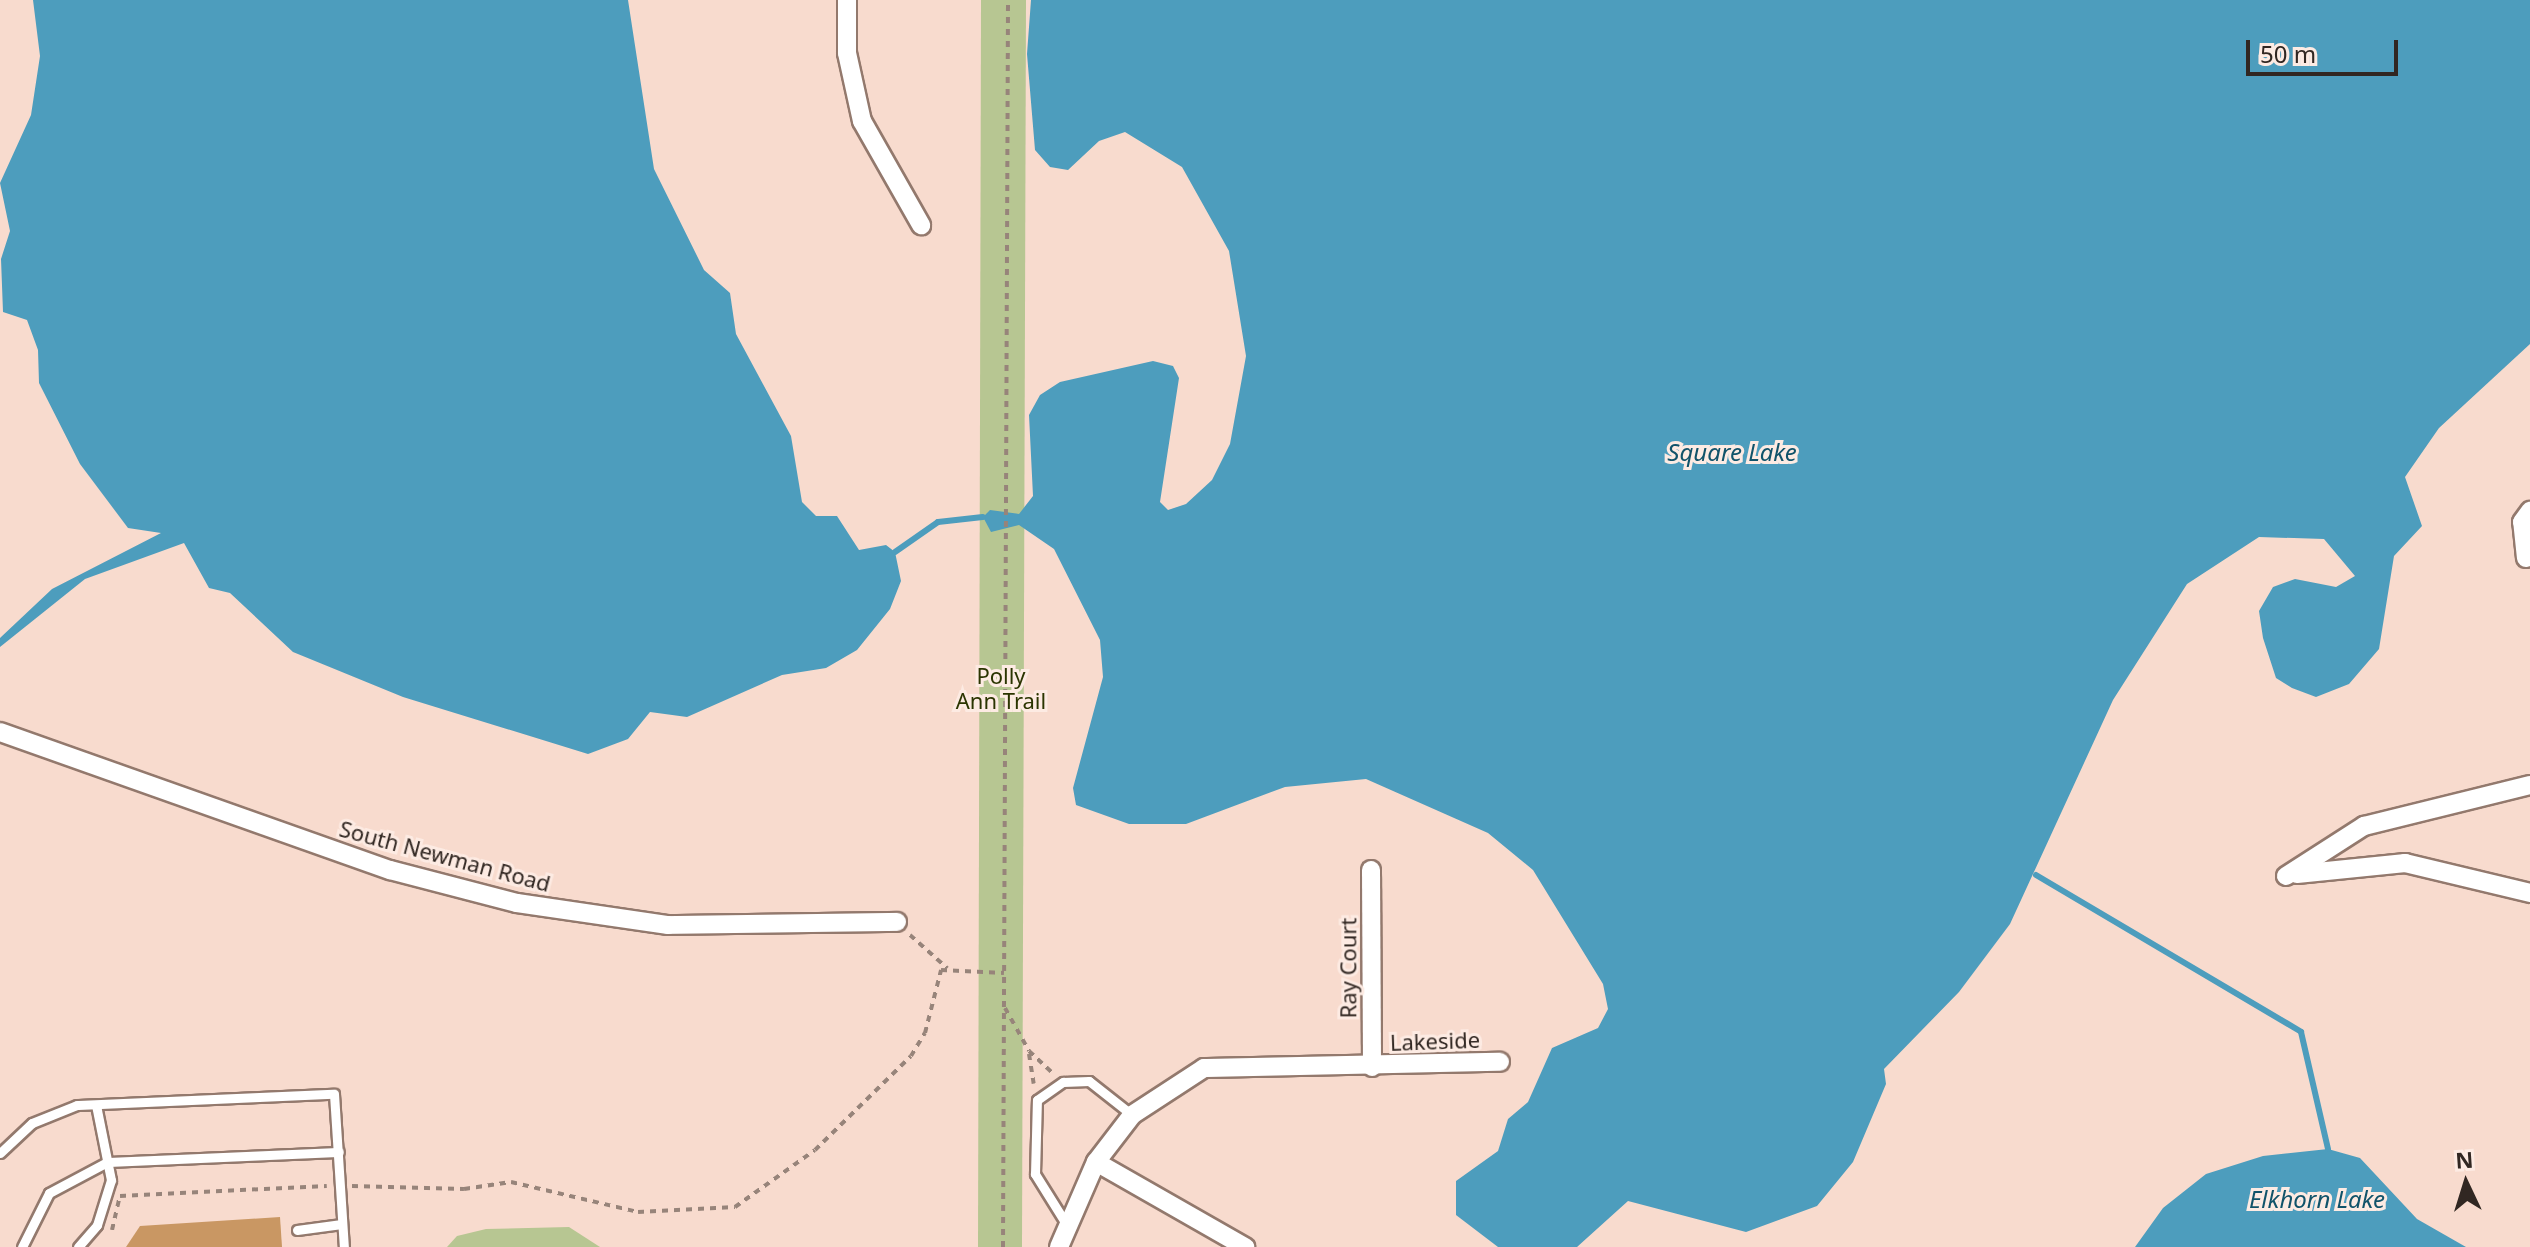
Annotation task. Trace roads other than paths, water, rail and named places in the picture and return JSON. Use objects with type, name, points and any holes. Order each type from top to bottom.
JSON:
[{"type":"street","points":[[847,0],[847,53],[862,121],[921,225]]},
{"type":"street","points":[[2526,558],[2522,522],[2530,511]]},
{"type":"street","name":"South Newman Road","points":[[0,732],[390,870],[517,903],[668,925],[897,922]]},
{"type":"street","points":[[2530,785],[2364,826],[2286,876],[2341,864],[2405,863],[2530,893]]},
{"type":"street","name":"Ray Court","points":[[1371,870],[1372,1067]]},
{"type":"street","name":"Lakeside","points":[[1059,1247],[1065,1222],[1096,1162],[1132,1115],[1204,1068],[1372,1067],[1500,1062]]},
{"type":"street","points":[[1096,1162],[1245,1247]]},
{"type":"lane","points":[[1065,1222],[1035,1174],[1037,1100],[1063,1082],[1095,1084],[1132,1115]]},
{"type":"lane","points":[[0,1153],[32,1123],[96,1105],[334,1094],[344,1247]]},
{"type":"lane","points":[[78,1247],[107,1201],[107,1162],[96,1105]]},
{"type":"lane","points":[[22,1247],[49,1193],[107,1162],[339,1152]]},
{"type":"lane","points":[[297,1230],[342,1224]]},
{"type":"water","points":[[33,0],[628,0],[654,169],[704,270],[730,293],[736,334],[791,436],[802,502],[816,516],[837,516],[859,550],[886,545],[895,552],[901,581],[890,609],[857,650],[826,668],[782,675],[687,717],[650,712],[628,739],[588,754],[403,697],[293,652],[230,593],[209,588],[184,543],[85,579],[0,647],[0,638],[52,589],[161,533],[128,528],[80,464],[39,383],[38,350],[27,320],[3,312],[1,259],[10,231],[0,183],[31,115],[40,56]]},
{"type":"water","name":"Square Lake","points":[[1031,0],[2530,0],[2530,344],[2439,428],[2405,477],[2422,526],[2394,556],[2379,649],[2349,684],[2316,697],[2292,688],[2276,678],[2263,638],[2259,611],[2273,587],[2295,579],[2336,587],[2355,576],[2324,539],[2259,537],[2187,584],[2113,700],[2010,924],[1959,992],[1884,1069],[1886,1084],[1853,1162],[1817,1206],[1746,1232],[1628,1201],[1577,1247],[1498,1247],[1456,1215],[1456,1181],[1498,1151],[1508,1119],[1528,1102],[1552,1048],[1598,1028],[1608,1009],[1603,984],[1533,870],[1488,833],[1366,779],[1285,787],[1186,824],[1129,824],[1076,805],[1073,788],[1103,677],[1100,640],[1054,549],[1019,525],[991,532],[983,517],[990,510],[1019,514],[1033,496],[1029,415],[1040,395],[1060,382],[1153,361],[1173,366],[1179,378],[1160,502],[1168,510],[1186,504],[1212,480],[1230,444],[1246,356],[1229,251],[1182,167],[1125,132],[1099,141],[1068,170],[1050,167],[1035,150],[1027,54]]},
{"type":"water","name":"Elkhorn Lake","points":[[2328,1149],[2360,1158],[2417,1219],[2466,1247],[2135,1247],[2163,1208],[2206,1174],[2263,1156]]},
{"type":"waterway","points":[[895,552],[938,522],[983,517]]},
{"type":"waterway","points":[[2036,875],[2301,1032],[2328,1149]]},
{"type":"park label","name":"Polly Ann Trail","points":[[1001,688]]}]
